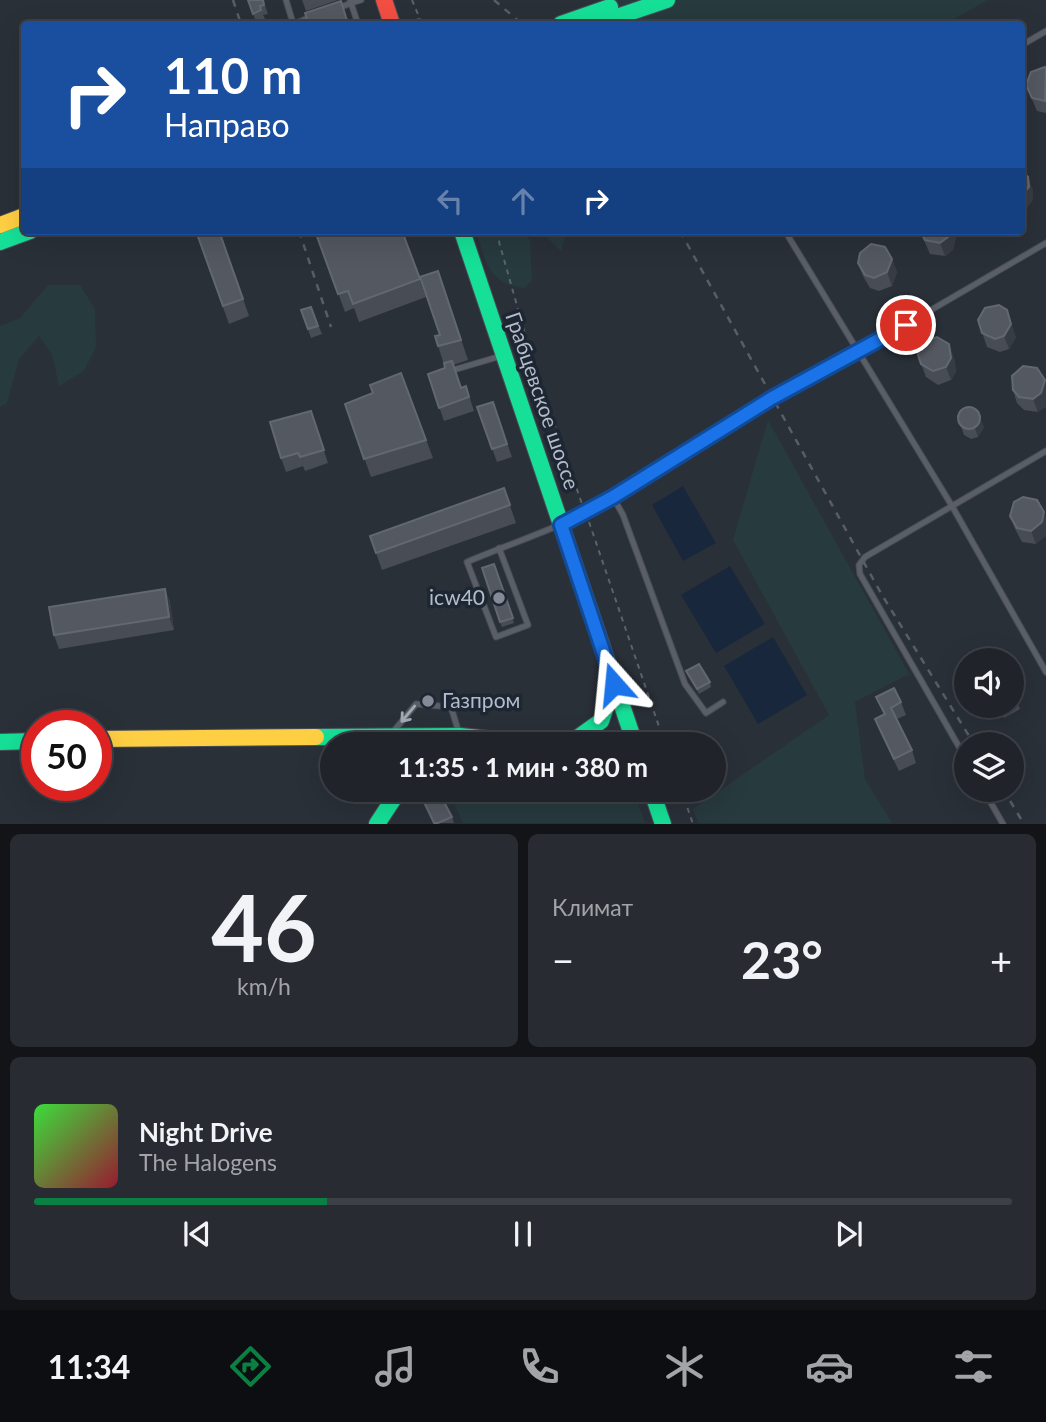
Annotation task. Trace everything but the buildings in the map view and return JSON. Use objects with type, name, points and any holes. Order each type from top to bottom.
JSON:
[{"type":"main road","points":[[384,0],[397,21]]},
{"type":"main road","points":[[589,21],[630,0]]},
{"type":"main road","points":[[589,21],[667,0]]},
{"type":"main road","points":[[0,225],[21,217]]},
{"type":"main road","points":[[0,242],[21,234]]},
{"type":"main road","name":"Грабцевское шоссе","points":[[463,235],[631,732]]},
{"type":"main road","points":[[589,732],[607,717],[614,684]]},
{"type":"main road","points":[[112,739],[320,740]]},
{"type":"main road","points":[[0,740],[21,741]]},
{"type":"main road","points":[[377,824],[388,802]]},
{"type":"main road","points":[[655,802],[663,824]]},
{"type":"lane","points":[[286,0],[292,21]]},
{"type":"lane","points":[[328,11],[361,0]]},
{"type":"lane","points":[[350,2],[357,21]]},
{"type":"lane","points":[[301,21],[316,15]]},
{"type":"lane","points":[[1025,43],[1046,31]]},
{"type":"lane","points":[[787,235],[953,506],[1046,672]]},
{"type":"lane","points":[[499,548],[528,625],[496,637],[467,562],[499,548],[561,525],[586,513],[772,398],[859,352],[1046,243]]},
{"type":"lane","points":[[442,373],[504,356]]},
{"type":"lane","points":[[954,738],[860,574],[859,565],[865,557],[1046,451]]},
{"type":"lane","points":[[613,497],[623,516],[685,684],[706,713],[723,702]]},
{"type":"lane","points":[[1040,661],[1046,657]]},
{"type":"lane","points":[[396,732],[416,704],[451,707],[454,732]]},
{"type":"lane","points":[[990,802],[1003,824]]},
{"type":"path","points":[[412,0],[420,19],[412,21]]},
{"type":"path","points":[[497,235],[532,359],[661,732]]},
{"type":"path","points":[[685,802],[693,824]]},
{"type":"green space","points":[[614,0],[988,0],[950,21],[623,21]]},
{"type":"green space","points":[[477,235],[526,235],[530,240],[532,280],[524,288],[502,281],[495,276],[486,261]]},
{"type":"green space","points":[[545,235],[566,235],[561,251]]},
{"type":"green space","points":[[48,285],[80,285],[95,309],[96,347],[84,371],[59,386],[52,354],[39,336],[19,359],[7,403],[0,407],[0,326],[20,318]]},
{"type":"green space","points":[[768,420],[909,674],[855,702],[865,779],[892,823],[698,823],[693,809],[703,802],[726,802],[726,786],[829,715],[733,540]]},
{"type":"green space","points":[[445,802],[638,802],[645,823],[463,823],[454,804],[445,807]]},
{"type":"water","points":[[683,486],[716,543],[683,561],[652,505]]},
{"type":"water","points":[[730,566],[765,624],[716,653],[681,595]]},
{"type":"water","points":[[773,637],[807,695],[758,724],[724,666]]},
{"type":"railway","points":[[233,0],[240,21]]},
{"type":"railway","points":[[494,0],[518,21]]},
{"type":"railway","points":[[300,235],[331,327]]},
{"type":"railway","points":[[682,235],[882,595],[967,732]]},
{"type":"railway","points":[[1011,802],[1024,824]]},
{"type":"traffic: fast","points":[[605,21],[667,0]]},
{"type":"traffic: fast","points":[[570,21],[610,7]]},
{"type":"traffic: fast","points":[[0,242],[21,234]]},
{"type":"traffic: fast","points":[[463,235],[631,732]]},
{"type":"traffic: fast","points":[[586,732],[601,721],[614,684]]},
{"type":"traffic: fast","points":[[316,737],[320,737]]},
{"type":"traffic: fast","points":[[0,742],[21,741]]},
{"type":"traffic: fast","points":[[377,824],[391,802]]},
{"type":"traffic: fast","points":[[655,802],[663,824]]},
{"type":"traffic: slow","points":[[0,225],[21,217]]},
{"type":"traffic: slow","points":[[112,739],[316,737]]},
{"type":"traffic: jam","points":[[384,0],[391,21]]},
{"type":"place","name":"icw40","points":[[499,598]]},
{"type":"place","name":"Газпром","points":[[428,701]]},
{"type":"route","points":[[614,684],[561,525],[613,497],[772,398],[906,325]]}]
